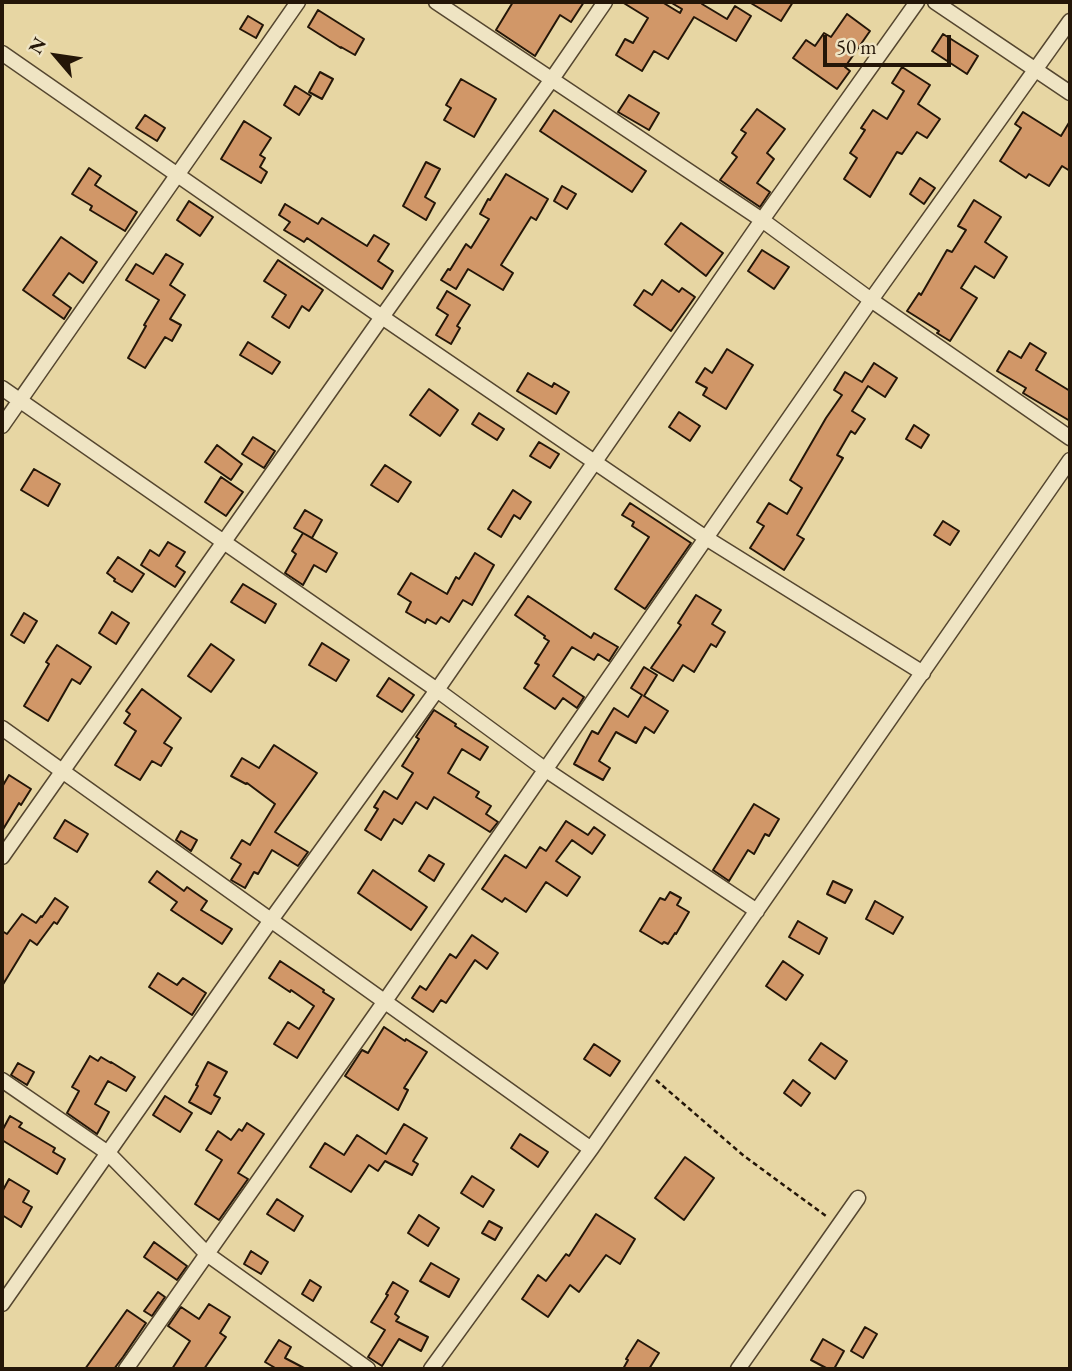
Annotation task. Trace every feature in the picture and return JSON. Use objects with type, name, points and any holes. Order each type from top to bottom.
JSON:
[{"type":"street","points":[[2,426],[298,2]]},
{"type":"street","points":[[436,2],[762,220],[871,300],[1070,438]]},
{"type":"street","points":[[2,857],[605,2]]},
{"type":"street","points":[[2,1304],[271,920],[437,690],[762,220],[917,2]]},
{"type":"street","points":[[935,2],[1070,93]]},
{"type":"street","points":[[126,1369],[385,1002],[871,300],[1070,21]]},
{"type":"street","points":[[2,53],[706,538],[923,673]]},
{"type":"street","points":[[2,388],[437,690],[546,770],[757,911]]},
{"type":"street","points":[[431,1369],[592,1149],[1070,460]]},
{"type":"street","points":[[2,728],[592,1149]]},
{"type":"street","points":[[2,1080],[108,1153],[207,1254],[368,1369]]},
{"type":"street","points":[[738,1369],[858,1198]]},
{"type":"path","points":[[645,1071],[744,1156],[839,1225]]},
{"type":"building","points":[[513,2],[584,2],[571,22],[560,15],[535,56],[496,30]]},
{"type":"building","points":[[622,2],[662,2],[680,13],[682,9],[670,2],[703,2],[702,4],[727,19],[735,6],[751,16],[736,41],[694,17],[668,59],[654,51],[642,71],[616,55],[625,39],[633,43],[648,18]]},
{"type":"building","points":[[749,2],[793,2],[781,21]]},
{"type":"building","points":[[318,10],[364,39],[355,55],[308,27]]},
{"type":"building","points":[[847,14],[870,31],[845,67],[850,71],[837,89],[793,58],[806,40],[815,46],[824,33],[831,37]]},
{"type":"building","points":[[248,16],[263,25],[256,38],[240,29]]},
{"type":"building","points":[[943,34],[978,56],[967,74],[932,51]]},
{"type":"building","points":[[902,67],[930,85],[918,104],[940,119],[927,138],[917,132],[902,154],[897,152],[870,197],[844,179],[857,158],[850,153],[865,130],[861,128],[873,110],[887,119],[904,91],[892,83]]},
{"type":"building","points":[[320,72],[333,79],[322,99],[309,92]]},
{"type":"building","points":[[461,79],[496,99],[474,137],[444,120],[451,108],[446,105]]},
{"type":"building","points":[[295,86],[311,96],[299,115],[284,105]]},
{"type":"building","points":[[629,95],[659,113],[649,130],[618,112]]},
{"type":"building","points":[[757,109],[785,129],[767,153],[774,159],[757,183],[770,192],[760,207],[720,180],[737,157],[732,153],[746,133],[741,130]]},
{"type":"building","points":[[554,110],[646,171],[632,192],[540,131]]},
{"type":"building","points":[[1023,112],[1061,136],[1070,121],[1070,171],[1062,166],[1049,186],[1029,174],[1026,178],[1000,161],[1021,128],[1015,124]]},
{"type":"building","points":[[145,115],[165,128],[157,141],[136,128]]},
{"type":"building","points":[[244,121],[271,138],[260,155],[265,158],[260,167],[267,172],[261,183],[221,159]]},
{"type":"building","points":[[426,162],[440,169],[425,197],[435,203],[426,220],[403,206]]},
{"type":"building","points":[[89,168],[101,176],[95,185],[137,212],[125,231],[90,210],[92,206],[72,194]]},
{"type":"building","points":[[506,174],[548,199],[536,220],[531,217],[501,265],[513,273],[503,290],[468,269],[456,289],[441,280],[466,244],[471,248],[489,219],[480,214]]},
{"type":"building","points":[[920,178],[935,188],[924,204],[910,194]]},
{"type":"building","points":[[562,186],[576,194],[567,209],[554,201]]},
{"type":"building","points":[[974,200],[1001,217],[985,242],[1007,257],[994,278],[975,266],[961,288],[977,298],[950,341],[907,311],[919,293],[921,295],[947,250],[952,252],[966,230],[958,226]]},
{"type":"building","points":[[189,201],[213,217],[200,236],[177,220]]},
{"type":"building","points":[[285,204],[318,224],[322,218],[367,246],[374,235],[389,244],[378,261],[393,271],[382,289],[307,238],[304,242],[284,230],[290,222],[279,215]]},
{"type":"building","points":[[681,223],[723,253],[706,276],[665,244]]},
{"type":"building","points":[[61,237],[97,262],[83,283],[69,273],[53,295],[71,308],[64,319],[23,290]]},
{"type":"building","points":[[762,250],[789,267],[774,289],[748,271]]},
{"type":"building","points":[[166,254],[183,264],[170,285],[185,295],[170,319],[181,325],[172,341],[165,337],[145,368],[128,358],[159,300],[126,280],[136,264],[153,274]]},
{"type":"building","points":[[278,260],[323,290],[309,311],[302,306],[289,328],[272,317],[286,295],[264,281]]},
{"type":"building","points":[[662,280],[679,292],[682,288],[695,297],[671,331],[634,305],[644,290],[652,295]]},
{"type":"building","points":[[447,291],[470,305],[457,326],[460,328],[451,344],[436,335],[448,315],[437,308]]},
{"type":"building","points":[[248,342],[280,362],[272,374],[240,355]]},
{"type":"building","points":[[1030,343],[1046,353],[1036,370],[1070,391],[1070,421],[1023,393],[1026,388],[997,371],[1009,351],[1021,358]]},
{"type":"building","points":[[727,349],[753,365],[726,409],[703,395],[707,388],[696,382],[705,368],[712,373]]},
{"type":"building","points":[[874,363],[897,378],[885,397],[868,386],[852,411],[865,419],[855,434],[851,431],[837,455],[843,458],[797,535],[804,539],[784,570],[750,548],[764,526],[757,522],[769,503],[787,514],[802,488],[790,480],[842,395],[834,390],[845,372],[862,382]]},
{"type":"building","points":[[528,373],[552,387],[554,383],[569,392],[556,414],[517,391]]},
{"type":"building","points":[[429,389],[458,410],[440,436],[410,415]]},
{"type":"building","points":[[679,412],[700,426],[690,441],[669,427]]},
{"type":"building","points":[[479,413],[504,429],[497,440],[472,424]]},
{"type":"building","points":[[914,425],[929,435],[921,448],[906,439]]},
{"type":"building","points":[[253,437],[275,451],[264,468],[242,454]]},
{"type":"building","points":[[539,442],[559,454],[550,468],[530,456]]},
{"type":"building","points":[[217,445],[242,464],[231,480],[205,462]]},
{"type":"building","points":[[385,465],[411,482],[398,502],[371,485]]},
{"type":"building","points":[[34,469],[60,484],[48,506],[21,490]]},
{"type":"building","points":[[221,477],[243,492],[226,516],[205,502]]},
{"type":"building","points":[[513,490],[531,502],[520,519],[514,515],[501,537],[488,529]]},
{"type":"building","points":[[630,503],[691,543],[645,609],[615,589],[649,537],[632,526],[634,522],[622,515]]},
{"type":"building","points":[[305,510],[322,520],[312,538],[294,528]]},
{"type":"building","points":[[943,521],[959,531],[950,545],[934,535]]},
{"type":"building","points":[[303,533],[337,553],[326,572],[314,565],[303,585],[285,573],[296,554],[292,551]]},
{"type":"building","points":[[168,542],[185,552],[176,566],[185,572],[175,587],[141,565],[150,550],[159,556]]},
{"type":"building","points":[[475,553],[494,565],[472,605],[463,600],[449,622],[441,617],[436,624],[427,619],[425,623],[406,612],[411,602],[398,594],[411,573],[447,594],[456,577],[459,579]]},
{"type":"building","points":[[118,557],[144,574],[132,592],[114,581],[107,573]]},
{"type":"building","points":[[243,584],[276,604],[265,623],[231,602]]},
{"type":"building","points":[[696,595],[721,610],[712,624],[725,632],[716,647],[711,644],[694,672],[683,665],[673,681],[651,668],[681,625],[678,623]]},
{"type":"building","points":[[528,596],[591,638],[594,633],[618,647],[609,661],[598,654],[594,660],[572,647],[553,676],[584,697],[577,708],[563,698],[555,709],[524,688],[539,665],[535,663],[549,641],[515,615]]},
{"type":"building","points":[[112,612],[129,623],[116,644],[99,633]]},
{"type":"building","points":[[24,613],[37,621],[24,643],[11,635]]},
{"type":"building","points":[[322,643],[349,660],[336,681],[309,665]]},
{"type":"building","points":[[211,644],[234,660],[211,692],[188,676]]},
{"type":"building","points":[[57,645],[91,667],[80,684],[72,679],[48,721],[24,706]]},
{"type":"building","points":[[644,667],[657,675],[644,696],[668,711],[654,733],[645,727],[636,743],[616,732],[599,761],[610,768],[603,780],[574,764],[592,731],[598,734],[614,708],[628,717],[642,695],[631,688]]},
{"type":"building","points":[[389,678],[414,695],[402,712],[377,696]]},
{"type":"building","points":[[142,689],[181,718],[164,743],[172,748],[161,766],[152,761],[140,780],[115,765],[136,731],[124,723],[130,714],[126,711]]},
{"type":"building","points":[[434,710],[488,747],[480,760],[462,749],[448,773],[479,792],[476,797],[491,806],[486,814],[498,822],[490,832],[434,797],[427,809],[416,802],[402,824],[394,819],[381,840],[365,830],[378,809],[374,807],[384,791],[397,799],[413,773],[402,766],[419,739],[416,737]]},
{"type":"building","points":[[274,745],[317,773],[275,832],[308,852],[298,866],[272,850],[258,874],[254,872],[245,888],[231,880],[241,864],[231,858],[242,840],[250,845],[275,804],[247,783],[231,776],[242,758],[259,768]]},
{"type":"building","points":[[9,775],[31,789],[2,831],[2,787]]},
{"type":"building","points":[[754,804],[779,819],[769,836],[765,834],[754,854],[748,850],[729,881],[713,870]]},
{"type":"building","points":[[65,820],[88,834],[77,852],[54,838]]},
{"type":"building","points":[[566,821],[588,835],[594,827],[605,835],[592,854],[572,840],[556,861],[580,877],[567,896],[546,882],[526,912],[505,898],[502,902],[482,889],[505,855],[526,868],[540,847],[546,851]]},
{"type":"building","points":[[181,831],[197,840],[191,851],[176,840]]},
{"type":"building","points":[[429,855],[444,864],[434,881],[419,871]]},
{"type":"building","points":[[373,870],[427,907],[411,930],[358,893]]},
{"type":"building","points":[[157,871],[184,891],[187,887],[207,901],[201,910],[232,929],[222,944],[171,910],[177,902],[149,882]]},
{"type":"building","points":[[833,881],[852,890],[845,903],[827,894]]},
{"type":"building","points":[[670,892],[681,898],[677,905],[689,912],[668,944],[662,944],[640,931],[660,898],[665,900]]},
{"type":"building","points":[[55,898],[68,907],[57,924],[54,922],[37,945],[30,940],[2,986],[2,931],[7,934],[22,914],[36,923]]},
{"type":"building","points":[[875,901],[903,917],[893,934],[866,919]]},
{"type":"building","points":[[798,921],[827,938],[819,954],[789,937]]},
{"type":"building","points":[[472,935],[498,953],[487,969],[475,960],[446,1003],[441,1000],[433,1012],[412,998],[420,986],[426,990],[450,954],[456,958]]},
{"type":"building","points":[[280,961],[334,999],[297,1058],[274,1044],[288,1022],[299,1029],[314,1006],[269,978]]},
{"type":"building","points":[[783,961],[803,975],[786,1000],[766,986]]},
{"type":"building","points":[[158,973],[177,985],[183,978],[206,993],[192,1015],[149,987]]},
{"type":"building","points":[[384,1027],[427,1052],[404,1088],[408,1090],[398,1110],[345,1076],[362,1050],[368,1053]]},
{"type":"building","points":[[821,1043],[847,1061],[835,1079],[809,1060]]},
{"type":"building","points":[[594,1044],[620,1061],[610,1076],[584,1059]]},
{"type":"building","points":[[90,1056],[98,1061],[101,1057],[135,1077],[126,1091],[108,1081],[95,1104],[109,1112],[97,1134],[67,1113],[79,1091],[72,1087]]},
{"type":"building","points":[[208,1062],[227,1072],[214,1095],[220,1098],[211,1114],[189,1102]]},
{"type":"building","points":[[18,1063],[34,1072],[27,1085],[11,1075]]},
{"type":"building","points":[[793,1080],[810,1093],[801,1106],[784,1093]]},
{"type":"building","points":[[165,1096],[192,1113],[180,1132],[153,1115]]},
{"type":"building","points":[[10,1116],[22,1123],[19,1127],[55,1148],[53,1152],[65,1159],[57,1174],[2,1140],[2,1131]]},
{"type":"building","points":[[247,1123],[264,1134],[238,1173],[248,1179],[219,1220],[195,1204],[222,1160],[206,1150],[218,1131],[231,1140]]},
{"type":"building","points":[[404,1124],[427,1138],[413,1161],[418,1164],[412,1175],[385,1161],[378,1171],[369,1165],[351,1192],[310,1167],[325,1143],[344,1155],[357,1135],[386,1154]]},
{"type":"building","points":[[520,1134],[548,1152],[538,1167],[511,1148]]},
{"type":"building","points":[[685,1157],[714,1178],[684,1220],[655,1198]]},
{"type":"building","points":[[472,1176],[494,1190],[483,1207],[461,1193]]},
{"type":"building","points":[[9,1179],[29,1191],[23,1202],[32,1207],[21,1227],[2,1215],[2,1192]]},
{"type":"building","points":[[277,1199],[303,1216],[294,1231],[267,1214]]},
{"type":"building","points":[[596,1214],[635,1239],[620,1264],[606,1255],[579,1292],[570,1285],[548,1317],[522,1299],[538,1275],[546,1281],[566,1254],[569,1256]]},
{"type":"building","points":[[419,1215],[439,1228],[428,1246],[408,1233]]},
{"type":"building","points":[[489,1221],[502,1228],[495,1240],[482,1233]]},
{"type":"building","points":[[154,1242],[187,1266],[177,1280],[144,1257]]},
{"type":"building","points":[[251,1251],[268,1262],[261,1274],[244,1264]]},
{"type":"building","points":[[431,1263],[459,1279],[449,1297],[420,1281]]},
{"type":"building","points":[[310,1280],[321,1287],[313,1301],[302,1294]]},
{"type":"building","points":[[393,1282],[408,1291],[395,1314],[399,1317],[396,1321],[428,1337],[421,1351],[399,1339],[382,1366],[368,1357],[385,1330],[371,1322]]},
{"type":"building","points":[[158,1292],[165,1297],[152,1316],[144,1311]]},
{"type":"building","points":[[209,1304],[230,1317],[220,1333],[226,1337],[204,1369],[172,1369],[190,1341],[168,1326],[181,1307],[199,1319]]},
{"type":"building","points":[[127,1310],[146,1323],[123,1357],[114,1369],[85,1369]]},
{"type":"building","points":[[865,1327],[877,1334],[863,1358],[851,1351]]},
{"type":"building","points":[[823,1339],[844,1351],[834,1369],[828,1369],[811,1360]]},
{"type":"building","points":[[279,1340],[291,1347],[285,1358],[306,1369],[277,1369],[265,1362]]},
{"type":"building","points":[[638,1340],[659,1353],[649,1369],[623,1369],[628,1360],[626,1359]]}]
